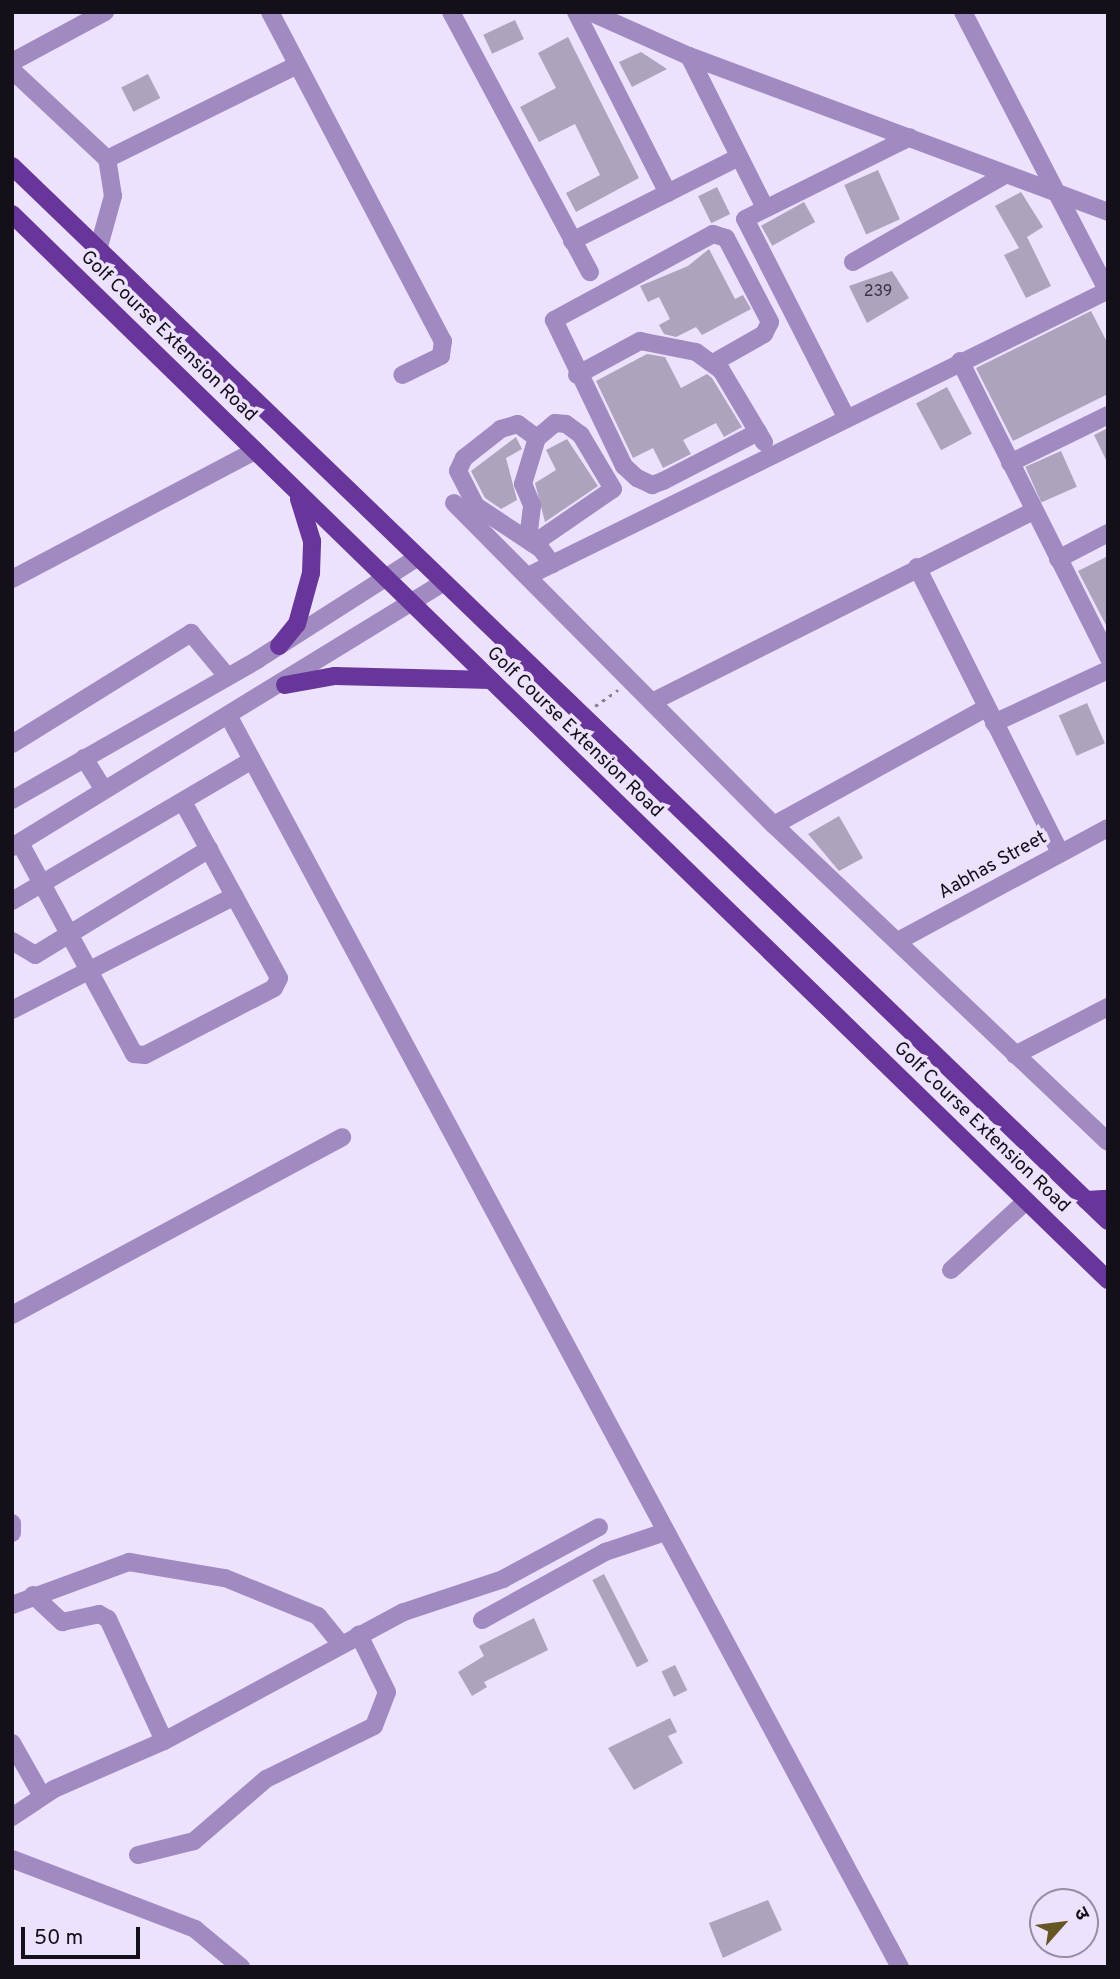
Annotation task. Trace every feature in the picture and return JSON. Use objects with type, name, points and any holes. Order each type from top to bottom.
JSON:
[{"type":"main road","name":"Golf Course Extension Road","points":[[12,166],[580,719],[1108,1221]]},
{"type":"main road","name":"Golf Course Extension Road","points":[[12,214],[410,605],[491,680],[1107,1277]]},
{"type":"main road","points":[[279,646],[297,624],[311,573],[308,520],[296,491]]},
{"type":"main road","points":[[285,685],[335,677],[491,680]]},
{"type":"main road","points":[[1086,1200],[1108,1199]]},
{"type":"street","points":[[12,62],[105,12]]},
{"type":"street","points":[[270,12],[443,341],[441,356],[402,375]]},
{"type":"street","points":[[451,12],[590,272]]},
{"type":"street","points":[[576,12],[668,193]]},
{"type":"street","points":[[590,12],[689,56],[911,137],[1005,175],[1056,190],[1108,212]]},
{"type":"street","points":[[530,575],[960,361],[1107,292],[963,12]]},
{"type":"street","points":[[689,56],[764,206]]},
{"type":"street","points":[[107,159],[298,65]]},
{"type":"street","points":[[12,70],[107,159],[113,196],[98,250]]},
{"type":"street","points":[[846,417],[749,237],[745,219],[764,206],[911,137]]},
{"type":"street","points":[[572,241],[739,156]]},
{"type":"street","points":[[853,262],[1005,175]]},
{"type":"street","points":[[713,363],[764,334],[770,322],[726,238],[713,234],[559,314],[554,327],[624,466],[652,485],[758,432]]},
{"type":"street","points":[[1092,261],[1108,274]]},
{"type":"street","points":[[577,375],[640,341],[688,349],[713,363],[771,454]]},
{"type":"street","points":[[960,361],[1108,657]]},
{"type":"street","points":[[1010,463],[1108,415]]},
{"type":"street","points":[[555,423],[566,424],[581,435],[613,489],[530,541],[532,505],[524,477],[537,438],[555,423]]},
{"type":"street","points":[[537,438],[518,424],[501,429],[464,458],[458,471],[476,506],[501,528],[530,541],[552,564]]},
{"type":"street","points":[[12,579],[255,451]]},
{"type":"street","points":[[454,503],[530,575],[774,825],[1108,1142]]},
{"type":"street","points":[[653,702],[1033,511]]},
{"type":"street","points":[[1058,559],[1108,533]]},
{"type":"street","points":[[12,800],[279,646],[415,559]]},
{"type":"street","points":[[917,568],[1060,853]]},
{"type":"street","points":[[183,802],[279,978],[274,989],[138,1056],[44,881],[16,845],[228,715],[285,685],[441,584]]},
{"type":"street","points":[[12,744],[191,633],[227,676]]},
{"type":"street","points":[[774,825],[990,715],[1108,670]]},
{"type":"street","points":[[228,715],[664,1532],[900,1967]]},
{"type":"street","points":[[84,758],[104,790]]},
{"type":"street","points":[[12,901],[252,760]]},
{"type":"street","name":"Aabhas Street","points":[[898,941],[1108,828]]},
{"type":"street","points":[[12,941],[30,956],[209,849]]},
{"type":"street","points":[[12,1010],[235,896]]},
{"type":"street","points":[[1015,1055],[1108,1007]]},
{"type":"street","points":[[12,1315],[342,1137]]},
{"type":"street","points":[[951,1270],[1026,1201]]},
{"type":"street","points":[[12,1523],[12,1533]]},
{"type":"street","points":[[12,1817],[42,1796],[164,1741],[359,1635],[447,1594],[503,1579],[599,1527]]},
{"type":"street","points":[[482,1620],[605,1552],[664,1532]]},
{"type":"street","points":[[13,1604],[129,1562],[233,1581],[318,1616],[341,1644]]},
{"type":"street","points":[[33,1595],[62,1622],[99,1614],[108,1619],[164,1741]]},
{"type":"street","points":[[138,1855],[194,1840],[266,1779],[374,1726],[387,1692],[359,1635]]},
{"type":"street","points":[[12,1743],[42,1796]]},
{"type":"street","points":[[12,1859],[195,1930],[241,1967]]},
{"type":"path","points":[[580,719],[607,695],[634,683]]},
{"type":"building","points":[[515,20],[524,39],[492,54],[483,35]]},
{"type":"building","points":[[568,37],[639,178],[576,212],[566,193],[600,175],[575,124],[539,142],[520,107],[556,88],[538,53]]},
{"type":"building","points":[[641,52],[667,69],[632,87],[619,62]]},
{"type":"building","points":[[148,74],[160,98],[134,112],[121,88]]},
{"type":"building","points":[[878,170],[900,219],[866,234],[844,185]]},
{"type":"building","points":[[717,187],[730,214],[711,223],[698,196]]},
{"type":"building","points":[[1021,192],[1043,227],[1027,237],[1051,286],[1026,298],[1004,255],[1019,248],[995,206]]},
{"type":"building","points":[[804,202],[815,222],[772,246],[761,226]]},
{"type":"building","points":[[709,249],[735,299],[743,295],[751,309],[702,335],[696,327],[676,337],[664,334],[659,325],[670,319],[659,297],[648,302],[640,286],[688,266]]},
{"type":"building","points":[[892,271],[909,298],[867,323],[849,286]]},
{"type":"building","points":[[1091,311],[1108,344],[1108,394],[1013,441],[976,368]]},
{"type":"building","points":[[647,354],[665,357],[681,388],[707,374],[742,427],[724,437],[716,423],[683,440],[691,454],[663,468],[653,448],[633,458],[596,381]]},
{"type":"building","points":[[947,387],[972,434],[941,450],[916,403]]},
{"type":"building","points":[[1108,428],[1108,464],[1094,435]]},
{"type":"building","points":[[516,437],[522,449],[506,458],[517,500],[501,509],[485,498],[471,471]]},
{"type":"building","points":[[567,439],[598,486],[545,522],[535,483],[556,470],[546,450]]},
{"type":"building","points":[[1061,451],[1077,487],[1041,502],[1025,467]]},
{"type":"building","points":[[1108,556],[1108,629],[1078,571]]},
{"type":"building","points":[[1087,703],[1105,743],[1077,756],[1059,716]]},
{"type":"building","points":[[839,816],[863,858],[839,871],[808,834]]},
{"type":"building","points":[[604,1574],[648,1661],[637,1667],[592,1580]]},
{"type":"building","points":[[534,1618],[548,1650],[484,1682],[487,1687],[472,1696],[458,1672],[484,1656],[479,1646]]},
{"type":"building","points":[[675,1665],[687,1690],[674,1697],[662,1672]]},
{"type":"building","points":[[670,1718],[677,1732],[668,1736],[683,1763],[634,1790],[608,1748]]},
{"type":"building","points":[[768,1900],[782,1930],[723,1958],[709,1923]]}]
